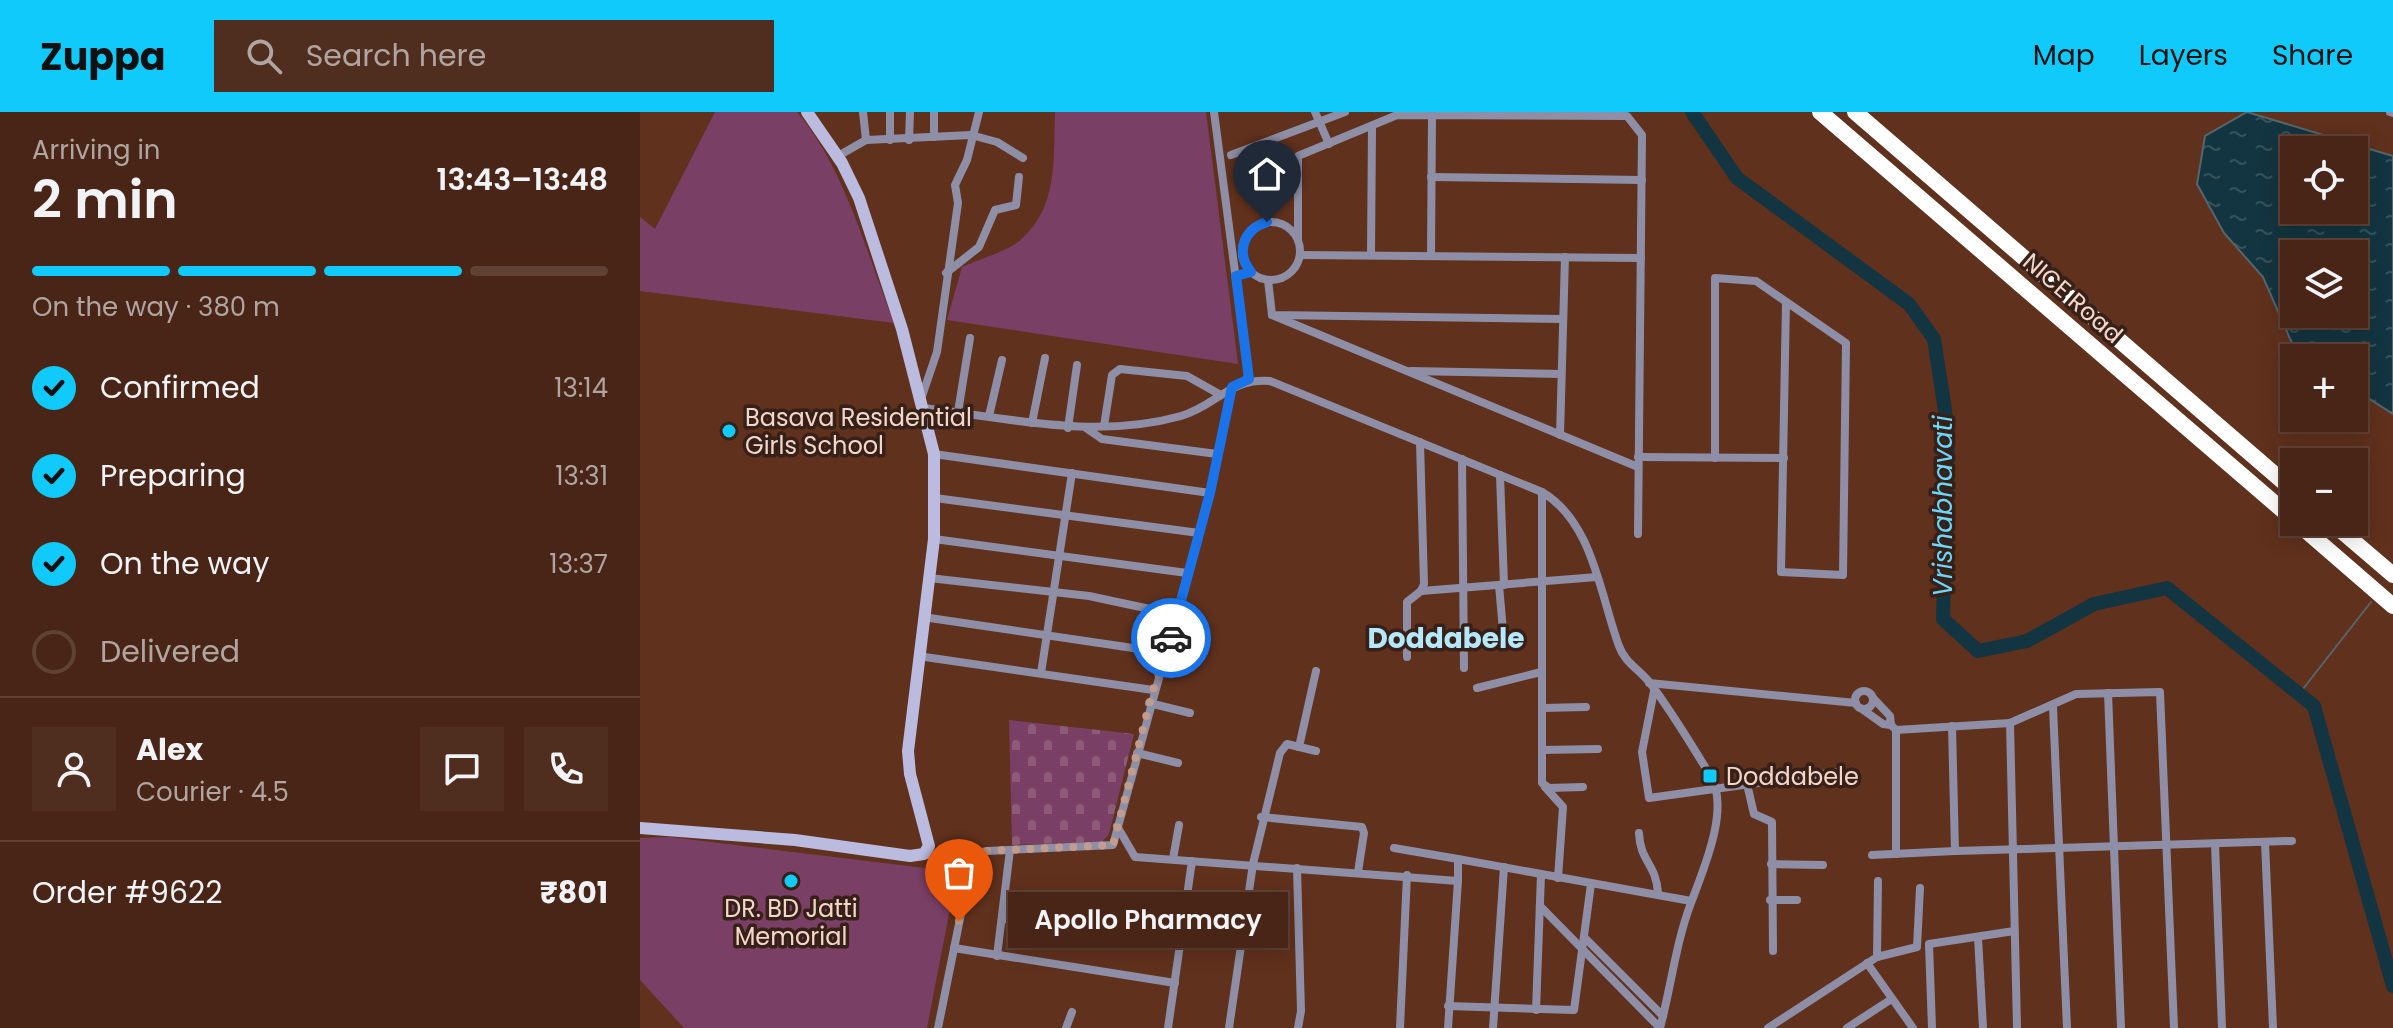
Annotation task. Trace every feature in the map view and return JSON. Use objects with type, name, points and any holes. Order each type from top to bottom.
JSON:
[{"type":"highway","name":"NICE Road","points":[[1820,112],[2280,508]]},
{"type":"highway","name":"NICE Road","points":[[1855,112],[2280,479]]},
{"type":"highway","name":"NICE Road","points":[[2312,536],[2393,606]]},
{"type":"highway","points":[[2347,536],[2393,575]]},
{"type":"street","points":[[807,112],[838,156],[859,198],[902,329],[934,454],[934,539],[908,751],[910,774],[930,837],[928,850],[924,854]]},
{"type":"street","points":[[863,112],[866,140]]},
{"type":"street","points":[[890,112],[890,140]]},
{"type":"street","points":[[909,140],[910,112]]},
{"type":"street","points":[[934,112],[934,137]]},
{"type":"street","points":[[922,404],[937,352],[958,203],[955,185],[967,160],[979,112]]},
{"type":"street","points":[[1214,112],[1249,379]]},
{"type":"street","points":[[1315,112],[1329,144]]},
{"type":"street","points":[[1231,155],[1345,112]]},
{"type":"street","points":[[1298,240],[1290,229],[1274,222],[1261,224],[1249,232],[1242,253],[1251,272],[1268,280],[1291,272],[1300,255],[1298,156],[1397,115],[1627,116],[1642,135],[1638,534]]},
{"type":"street","points":[[1431,256],[1432,115]]},
{"type":"street","points":[[1371,255],[1372,126]]},
{"type":"street","points":[[838,156],[866,140],[971,135],[992,139],[1023,158]]},
{"type":"street","points":[[946,273],[979,247],[995,210],[1016,205],[1019,177]]},
{"type":"street","points":[[1431,177],[1642,180]]},
{"type":"street","points":[[1230,229],[1249,232]]},
{"type":"street","points":[[1300,255],[1641,258]]},
{"type":"street","points":[[1560,435],[1565,257]]},
{"type":"street","points":[[1236,276],[1251,272]]},
{"type":"street","points":[[1715,458],[1715,278],[1756,281],[1846,343],[1843,575],[1781,572],[1786,302]]},
{"type":"street","points":[[1268,280],[1272,315]]},
{"type":"street","points":[[1272,315],[1563,319]]},
{"type":"street","points":[[1272,315],[1638,467]]},
{"type":"street","points":[[958,412],[970,338]]},
{"type":"street","points":[[1032,423],[1045,358]]},
{"type":"street","points":[[989,416],[1002,360]]},
{"type":"street","points":[[1068,428],[1077,365]]},
{"type":"street","points":[[1104,426],[1112,375],[1120,369],[1187,376],[1219,394]]},
{"type":"street","points":[[1406,371],[1561,374]]},
{"type":"street","points":[[922,404],[1032,423],[1086,428],[1183,416],[1249,379],[1270,381],[1542,492],[1561,503],[1581,537],[1623,658],[1652,687],[1680,725],[1717,788],[1712,842],[1691,901],[1660,1028],[1540,906]]},
{"type":"street","points":[[640,828],[795,840],[910,856],[924,854],[944,859],[1010,850],[1113,845],[1149,703],[1167,653],[1210,493],[1232,387]]},
{"type":"street","points":[[1086,428],[1102,439],[1217,454]]},
{"type":"street","points":[[1420,442],[1421,591]]},
{"type":"street","points":[[934,454],[1210,493]]},
{"type":"street","points":[[1638,457],[1784,458]]},
{"type":"street","points":[[1462,459],[1464,668]]},
{"type":"street","points":[[1041,673],[1072,473]]},
{"type":"street","points":[[1500,475],[1504,642]]},
{"type":"street","points":[[1542,492],[1542,750],[1545,786],[1563,807],[1558,878]]},
{"type":"street","points":[[935,498],[1199,533]]},
{"type":"street","points":[[934,539],[1187,573]]},
{"type":"street","points":[[1407,657],[1407,602],[1421,591],[1597,577]]},
{"type":"street","points":[[929,578],[1054,592],[1178,615]]},
{"type":"street","points":[[923,617],[1167,653]]},
{"type":"street","points":[[918,656],[1153,690]]},
{"type":"street","points":[[1299,747],[1316,671]]},
{"type":"street","points":[[1477,688],[1541,672]]},
{"type":"street","points":[[1652,687],[1859,706],[1870,706],[1873,698]]},
{"type":"street","points":[[1652,687],[1642,752],[1648,796],[1655,799],[1837,772]]},
{"type":"street","points":[[1859,706],[1862,692],[1873,698],[1890,716],[1893,727],[1896,854]]},
{"type":"street","points":[[1859,706],[1883,724],[1893,727],[1952,726],[2010,723],[2053,707],[2076,694],[2160,692],[2174,1028]]},
{"type":"street","points":[[2108,693],[2121,1028]]},
{"type":"street","points":[[1149,703],[1190,713]]},
{"type":"street","points":[[1542,708],[1586,707]]},
{"type":"street","points":[[2053,707],[2067,1028]]},
{"type":"street","points":[[2010,723],[2017,1028]]},
{"type":"street","points":[[1952,726],[1955,851]]},
{"type":"street","points":[[1229,1028],[1261,817],[1283,746],[1316,751]]},
{"type":"street","points":[[1542,750],[1598,749]]},
{"type":"street","points":[[1137,753],[1178,763]]},
{"type":"street","points":[[1747,784],[1754,814],[1772,822],[1770,900],[1773,951]]},
{"type":"street","points":[[1545,786],[1583,787]]},
{"type":"street","points":[[1261,817],[1358,825],[1364,833],[1358,872]]},
{"type":"street","points":[[1173,859],[1179,825]]},
{"type":"street","points":[[1117,826],[1135,857],[1458,881]]},
{"type":"street","points":[[1639,833],[1642,853],[1656,872],[1658,893]]},
{"type":"street","points":[[1872,855],[2292,841]]},
{"type":"street","points":[[2265,842],[2273,1028]]},
{"type":"street","points":[[2215,844],[2222,1028]]},
{"type":"street","points":[[1394,848],[1691,901]]},
{"type":"street","points":[[997,956],[1004,919],[1010,850]]},
{"type":"street","points":[[941,1028],[965,894],[962,874],[944,859]]},
{"type":"street","points":[[1448,1028],[1458,859]]},
{"type":"street","points":[[1168,1028],[1192,861]]},
{"type":"street","points":[[1771,864],[1823,865]]},
{"type":"street","points":[[1493,1028],[1504,867]]},
{"type":"street","points":[[1297,868],[1301,1011],[1298,1028]]},
{"type":"street","points":[[1400,1027],[1407,875]]},
{"type":"street","points":[[1536,1010],[1541,875]]},
{"type":"street","points":[[1877,957],[1878,881]]},
{"type":"street","points":[[1448,1006],[1574,1010],[1591,884]]},
{"type":"street","points":[[1768,1028],[1877,957],[1910,950],[1919,944],[1920,888]]},
{"type":"street","points":[[1770,900],[1797,900]]},
{"type":"street","points":[[1004,919],[1068,928]]},
{"type":"street","points":[[1932,1028],[1929,944],[2014,931]]},
{"type":"street","points":[[1978,937],[1983,1028]]},
{"type":"street","points":[[1586,939],[1663,1016]]},
{"type":"street","points":[[954,948],[1175,983]]},
{"type":"street","points":[[1867,963],[1890,1000],[1913,1028]]},
{"type":"street","points":[[1847,1028],[1890,1000]]},
{"type":"street","points":[[1066,1028],[1072,1012]]},
{"type":"green space","points":[[715,112],[797,112],[814,134],[842,185],[894,323],[640,291],[640,217],[655,229]]},
{"type":"green space","points":[[1055,112],[1206,112],[1238,364],[947,320],[962,267],[1019,241],[1041,214],[1051,182]]},
{"type":"green space","points":[[1009,720],[1134,734],[1109,834],[1102,842],[1012,845]]},
{"type":"green space","points":[[670,837],[925,868],[955,883],[927,1028],[684,1028],[640,980],[640,838]]},
{"type":"water","points":[[2247,112],[2327,136],[2280,136],[2280,224],[2368,224],[2368,148],[2393,156],[2393,414],[2368,398],[2368,344],[2292,344],[2285,328],[2368,328],[2368,240],[2280,240],[2280,316],[2263,277],[2224,233],[2197,184],[2205,136]]},
{"type":"waterway","name":"Vrishabhavati","points":[[1692,112],[1737,178],[1909,304],[1934,339],[1948,430],[1943,619],[1978,651],[2027,641],[2094,604],[2167,588],[2314,706],[2393,986]]},
{"type":"waterway","points":[[2299,694],[2371,602]]},
{"type":"way so far","points":[[959,921],[965,894],[962,874],[944,859],[987,851],[1113,845],[1153,690],[1171,638]]},
{"type":"place","name":"Basava Residential Girls School","points":[[729,431]]},
{"type":"place","name":"Doddabele","points":[[1710,776]]},
{"type":"place","name":"DR. BD Jatti Memorial","points":[[791,881]]},
{"type":"place","name":"Apollo Pharmacy","points":[[959,921]]},
{"type":"district","name":"Doddabele","points":[[1446,638]]},
{"type":"route","points":[[1171,638],[1210,493],[1232,387],[1249,379],[1236,276],[1251,272],[1243,260],[1244,241],[1251,231],[1267,222]]}]
